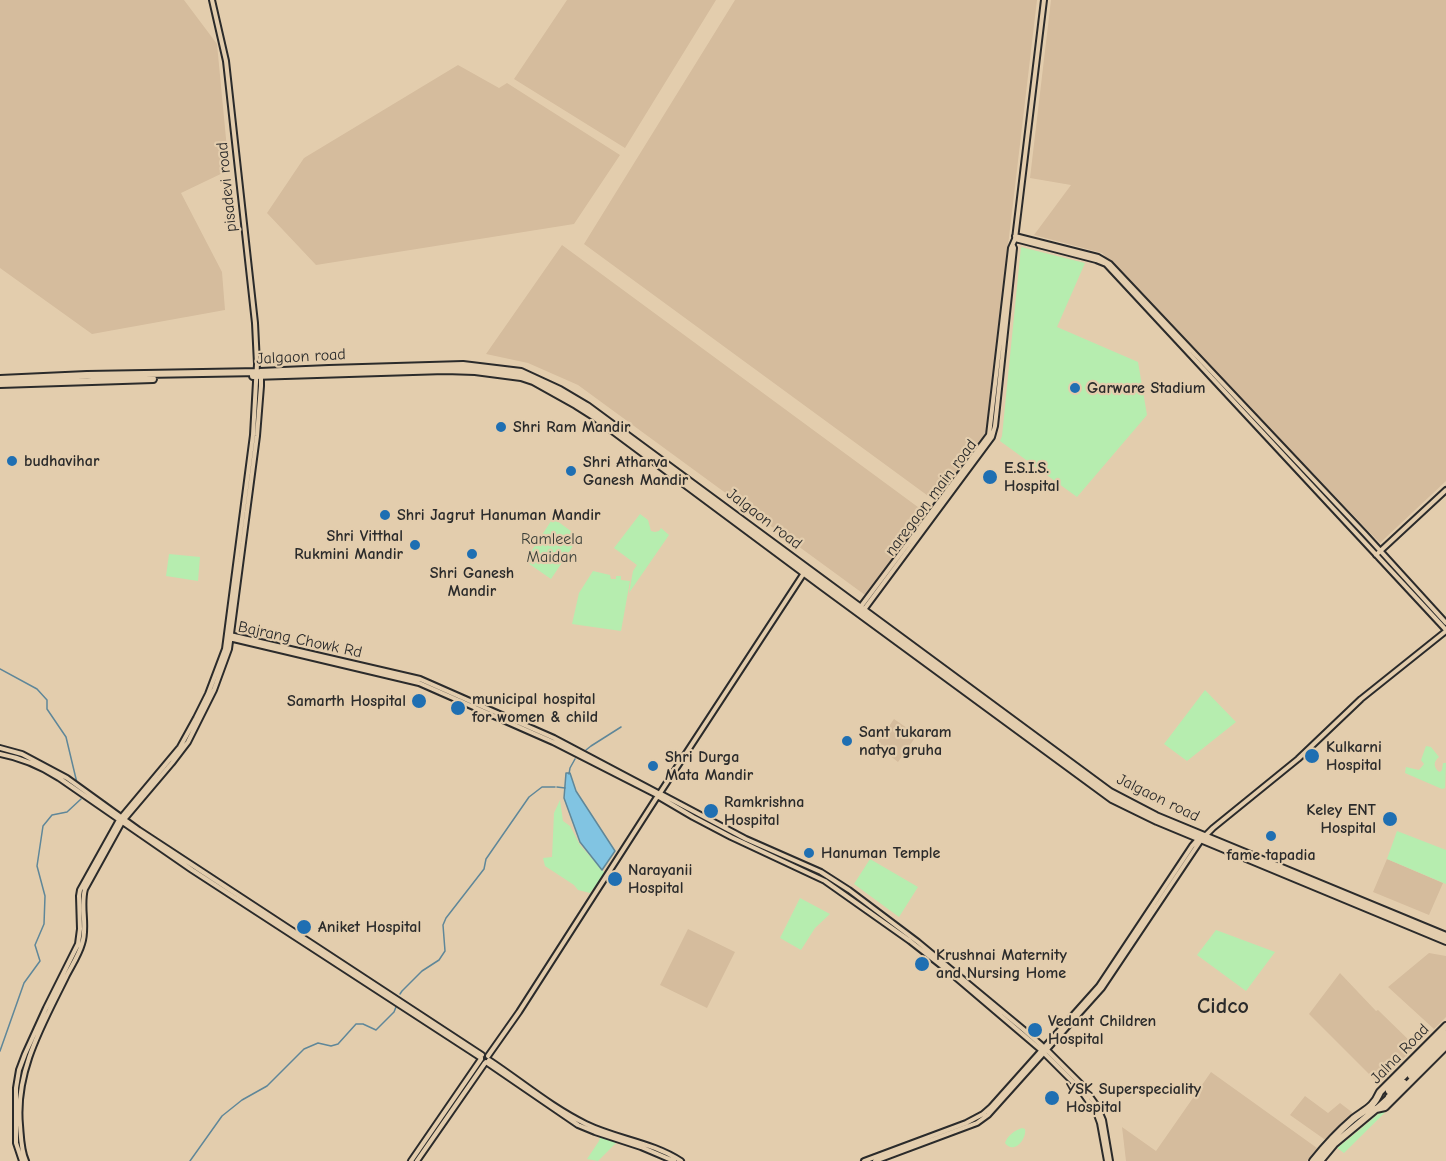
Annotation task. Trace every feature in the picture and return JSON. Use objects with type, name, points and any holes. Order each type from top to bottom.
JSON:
[{"type":"highway","name":"Jalgaon road","points":[[0,384],[463,365],[521,372],[560,390],[587,406],[860,611],[1110,792],[1202,838],[1446,940]]},
{"type":"highway","name":"Jalgaon road","points":[[0,379],[87,375],[445,370],[521,377],[533,381],[595,417],[860,611]]},
{"type":"highway","name":"Jalgaon road","points":[[1202,838],[1446,936]]},
{"type":"highway","name":"Jalna Road","points":[[1376,1105],[1380,1092],[1446,1026]]},
{"type":"highway","points":[[1389,1094],[1446,1033]]},
{"type":"highway","points":[[1389,1094],[1446,1040]]},
{"type":"highway","points":[[1313,1161],[1324,1146],[1354,1118],[1376,1105],[1384,1107],[1446,1046]]},
{"type":"highway","points":[[1320,1161],[1334,1144],[1376,1105]]},
{"type":"main road","points":[[1376,1105],[1389,1094]]},
{"type":"street","name":"pisadevi road","points":[[24,1161],[20,1157],[16,1139],[16,1088],[19,1070],[78,944],[80,890],[122,820],[188,742],[216,684],[229,649],[261,387],[226,62],[212,0]]},
{"type":"street","name":"naregaon main road","points":[[860,611],[989,435],[1044,0]]},
{"type":"street","points":[[1015,237],[1106,264],[1381,551],[1445,628]]},
{"type":"street","points":[[1259,425],[1445,628]]},
{"type":"street","points":[[1376,555],[1446,490]]},
{"type":"street","points":[[417,1161],[528,997],[804,572]]},
{"type":"street","points":[[864,1161],[966,1123],[983,1114],[1102,988],[1202,838],[1298,759],[1361,699],[1445,628]]},
{"type":"street","name":"Bajrang Chowk Rd","points":[[230,637],[419,683],[553,742],[659,795],[693,817],[731,837],[807,871],[842,891],[947,970],[1044,1050],[1081,1084],[1097,1106],[1103,1120],[1108,1161]]},
{"type":"street","points":[[0,748],[22,754],[56,771],[122,820]]},
{"type":"street","points":[[0,754],[26,761],[59,778],[200,875],[572,1117],[601,1131],[651,1146],[681,1161]]},
{"type":"street","points":[[875,1161],[977,1123],[1000,1103],[1044,1050]]},
{"type":"street","points":[[411,1161],[485,1059]]},
{"type":"street","points":[[485,1059],[578,1125],[674,1161]]},
{"type":"shaded area","points":[[0,0],[184,0],[217,44],[229,170],[181,193],[222,272],[225,310],[92,334],[0,268]]},
{"type":"shaded area","points":[[567,0],[716,0],[625,148],[514,79]]},
{"type":"shaded area","points":[[735,0],[1037,0],[986,432],[935,501],[584,244]]},
{"type":"shaded area","points":[[1051,0],[1446,0],[1446,481],[1380,543],[1102,253],[1034,235],[1071,185],[1030,178]]},
{"type":"shaded area","points":[[458,65],[499,88],[507,83],[620,155],[574,224],[316,265],[267,213],[304,158]]},
{"type":"shaded area","points":[[562,245],[926,513],[865,595],[578,385],[528,363],[486,354]]},
{"type":"shaded area","points":[[894,719],[917,735],[898,762],[876,745]]},
{"type":"shaded area","points":[[1387,859],[1443,883],[1429,915],[1373,892]]},
{"type":"shaded area","points":[[688,929],[735,952],[707,1008],[660,985]]},
{"type":"shaded area","points":[[1429,953],[1446,956],[1446,1017],[1434,1029],[1388,987]]},
{"type":"shaded area","points":[[1340,973],[1376,1011],[1378,1010],[1415,1046],[1379,1084],[1309,1014]]},
{"type":"shaded area","points":[[1211,1072],[1317,1148],[1307,1161],[1126,1161],[1122,1127],[1156,1151]]},
{"type":"shaded area","points":[[1305,1096],[1328,1113],[1340,1103],[1353,1113],[1328,1139],[1324,1139],[1290,1115]]},
{"type":"green space","name":"Garware Stadium","points":[[1021,247],[1085,263],[1057,327],[1138,362],[1147,415],[1077,497],[1000,441]]},
{"type":"green space","points":[[640,514],[648,520],[651,531],[659,531],[661,528],[669,535],[629,593],[633,571],[637,565],[614,548]]},
{"type":"green space","name":"Ramleela Maidan","points":[[553,518],[579,537],[551,579],[525,561]]},
{"type":"green space","points":[[169,554],[200,557],[198,581],[166,576]]},
{"type":"green space","points":[[593,571],[610,575],[611,579],[621,576],[621,580],[630,581],[621,631],[572,624],[579,593]]},
{"type":"green space","points":[[1205,690],[1236,722],[1187,761],[1164,744]]},
{"type":"green space","points":[[1426,746],[1431,747],[1439,757],[1435,764],[1438,771],[1442,770],[1443,763],[1446,763],[1445,788],[1442,789],[1405,773],[1406,767],[1419,770],[1424,764],[1421,760]]},
{"type":"green space","points":[[560,800],[563,821],[570,826],[580,845],[605,873],[590,893],[578,890],[545,866],[543,858],[552,857],[554,813]]},
{"type":"green space","points":[[1397,831],[1446,850],[1446,884],[1387,859]]},
{"type":"green space","points":[[870,859],[918,887],[899,917],[854,884]]},
{"type":"green space","points":[[800,898],[830,914],[815,928],[801,950],[780,938]]},
{"type":"green space","points":[[1216,930],[1275,952],[1246,991],[1197,955]]},
{"type":"green space","points":[[1446,1049],[1446,1052],[1344,1153],[1337,1148],[1366,1125]]},
{"type":"green space","points":[[1025,1129],[1025,1133],[1019,1144],[1012,1147],[1005,1143],[1014,1132]]},
{"type":"green space","points":[[600,1137],[617,1142],[598,1161],[587,1159],[599,1141]]},
{"type":"water","points":[[566,773],[570,773],[576,791],[615,851],[602,870],[580,842],[564,798]]},
{"type":"waterway","points":[[0,669],[37,689],[47,700],[47,709],[66,737],[77,783]]},
{"type":"waterway","points":[[586,750],[621,727]]},
{"type":"waterway","points":[[569,774],[575,759]]},
{"type":"waterway","points":[[400,994],[422,971],[439,960],[445,951],[443,925],[446,918],[484,869],[486,859],[529,797],[542,787],[555,787]]},
{"type":"waterway","points":[[557,787],[565,788]]},
{"type":"waterway","points":[[0,1051],[24,983],[40,961],[35,945],[44,924],[45,896],[37,866],[43,826],[52,815],[67,812],[81,799]]},
{"type":"waterway","points":[[190,1161],[222,1116],[242,1100],[267,1086],[304,1049],[318,1043],[331,1046],[338,1044],[356,1024],[363,1024],[376,1030],[396,1007]]},
{"type":"place","name":"Garware Stadium","points":[[1075,388]]},
{"type":"place","name":"Shri Ram Mandir","points":[[501,427]]},
{"type":"place","name":"budhavihar","points":[[12,461]]},
{"type":"place","name":"Shri Atharva Ganesh Mandir","points":[[571,471]]},
{"type":"place","name":"E.S.I.S. Hospital","points":[[990,477]]},
{"type":"place","name":"Shri Jagrut Hanuman Mandir","points":[[385,515]]},
{"type":"place","name":"Shri Vitthal Rukmini Mandir","points":[[415,545]]},
{"type":"place","name":"Shri Ganesh Mandir","points":[[472,554]]},
{"type":"place","name":"Samarth Hospital","points":[[419,701]]},
{"type":"place","name":"municipal hospital for women & child","points":[[458,708]]},
{"type":"place","name":"Sant tukaram natya gruha","points":[[847,741]]},
{"type":"place","name":"Kulkarni Hospital","points":[[1312,756]]},
{"type":"place","name":"Shri Durga Mata Mandir","points":[[653,766]]},
{"type":"place","name":"Ramkrishna Hospital","points":[[711,811]]},
{"type":"place","name":"Keley ENT Hospital","points":[[1390,819]]},
{"type":"place","name":"fame tapadia","points":[[1271,836]]},
{"type":"place","name":"Hanuman Temple","points":[[809,853]]},
{"type":"place","name":"Narayanii Hospital","points":[[615,879]]},
{"type":"place","name":"Aniket Hospital","points":[[304,927]]},
{"type":"place","name":"Krushnai Maternity and Nursing Home","points":[[922,964]]},
{"type":"place","name":"Vedant Children Hospital","points":[[1035,1030]]},
{"type":"place","name":"YSK Superspeciality Hospital","points":[[1052,1098]]},
{"type":"district","name":"Cidco","points":[[1223,1007]]}]
